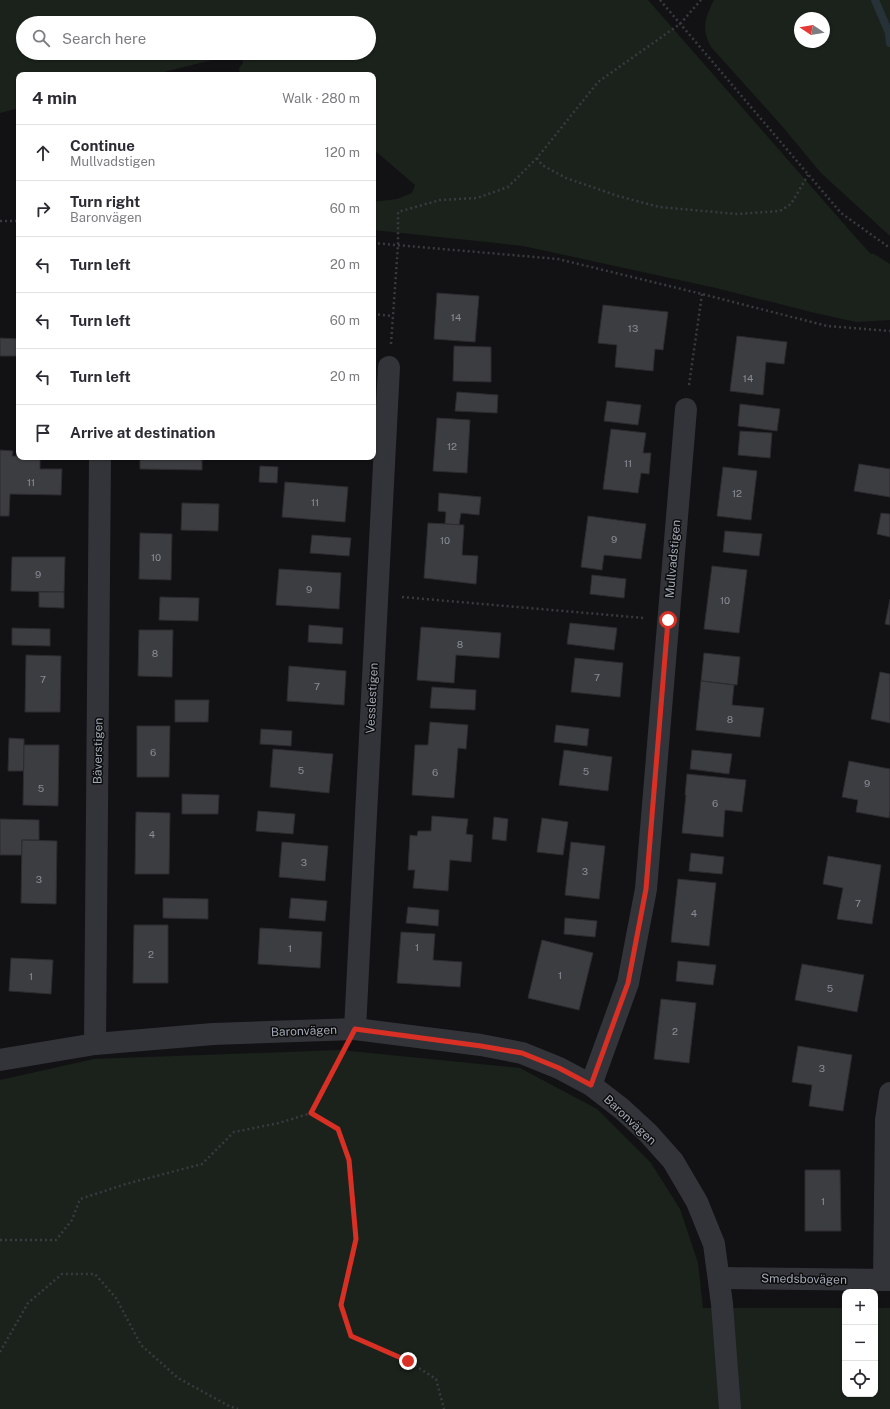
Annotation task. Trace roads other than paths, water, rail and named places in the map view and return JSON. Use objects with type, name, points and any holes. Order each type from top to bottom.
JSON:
[{"type":"street","name":"Vesslestigen","points":[[355,1029],[389,367]]},
{"type":"street","name":"Mullvadstigen","points":[[591,1085],[628,983],[646,889],[686,409]]},
{"type":"street","name":"Bäverstigen","points":[[95,1044],[100,460]]},
{"type":"street","name":"Baronvägen","points":[[0,1060],[95,1044],[213,1034],[355,1029],[522,1053],[559,1068],[591,1085],[648,1133],[673,1162],[697,1202],[714,1244],[722,1304],[730,1409]]},
{"type":"street","points":[[887,1280],[886,1120],[890,1093]]},
{"type":"street","name":"Smedsbovägen","points":[[719,1278],[887,1280]]},
{"type":"waterway","points":[[875,0],[889,33],[890,43]]}]
